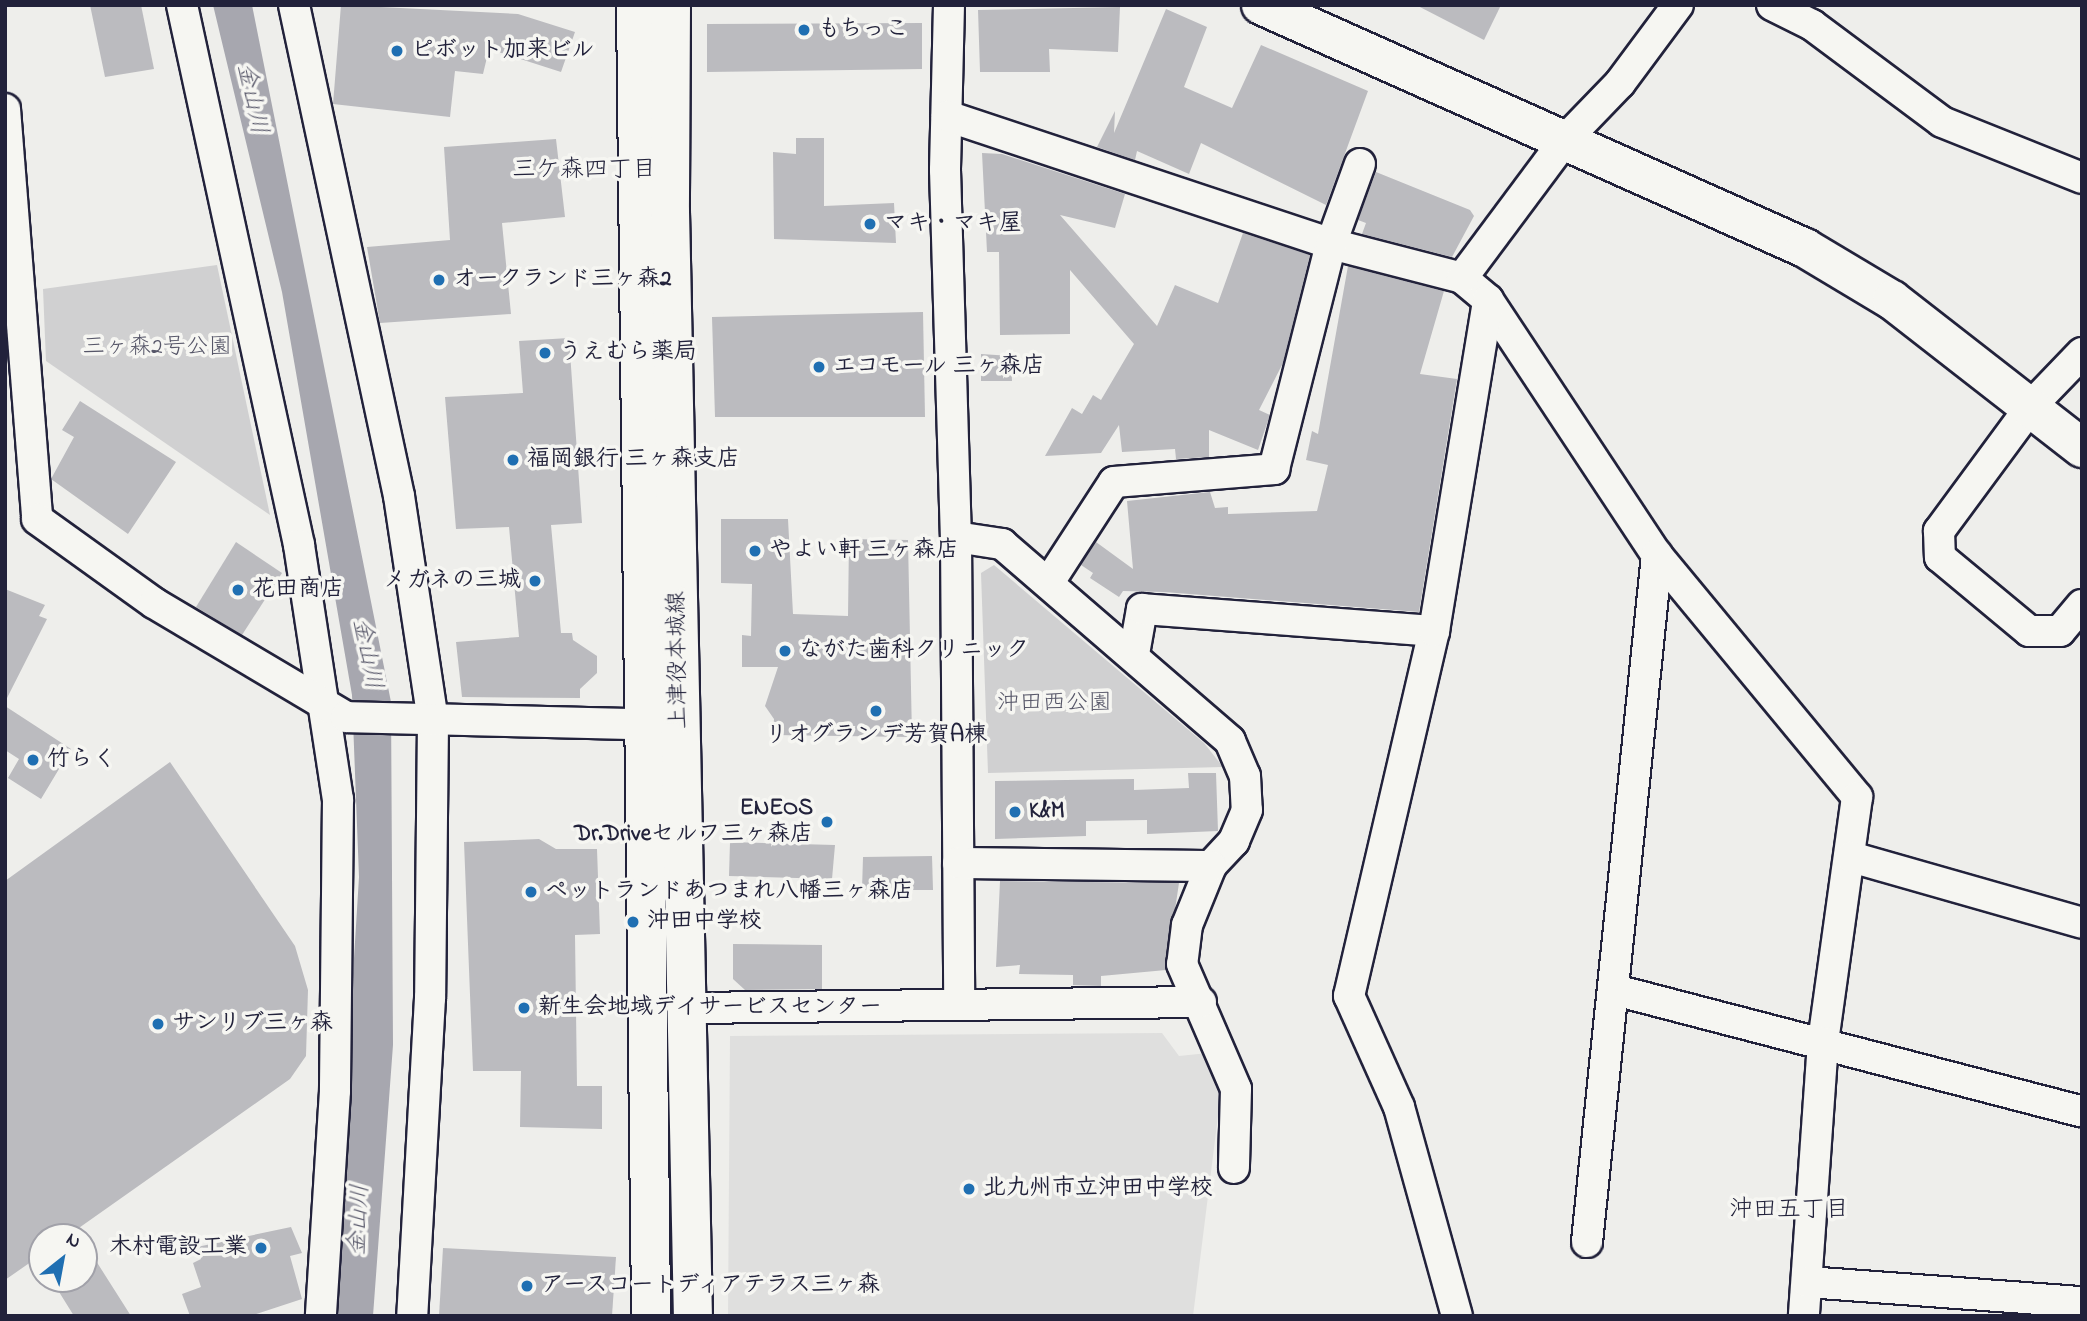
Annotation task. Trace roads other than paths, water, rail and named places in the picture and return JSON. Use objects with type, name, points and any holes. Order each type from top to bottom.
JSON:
[{"type":"street","points":[[182,5],[335,712],[340,864],[335,1091],[321,1316]]},
{"type":"street","points":[[295,5],[400,496],[419,722],[430,998],[412,1316]]},
{"type":"street","name":"上津役本城線","points":[[636,5],[651,1316]]},
{"type":"street","name":"上津役本城線","points":[[671,5],[670,212],[680,725],[690,1008],[693,1316]]},
{"type":"street","points":[[949,5],[947,116],[956,537],[959,1001]]},
{"type":"street","points":[[1261,5],[1805,248],[1892,300],[2032,405],[2082,448]]},
{"type":"street","points":[[1462,278],[1565,140],[1620,83],[1678,5]]},
{"type":"street","points":[[1772,5],[1812,25],[1942,122],[2082,178]]},
{"type":"street","points":[[5,109],[12,341],[37,519],[155,603],[335,712],[419,722],[680,725]]},
{"type":"street","points":[[947,116],[1331,244],[1462,278],[1488,300],[1657,555],[1857,797],[1851,857],[1823,1042],[1804,1316]]},
{"type":"street","points":[[1049,582],[1114,482],[1274,469],[1331,244],[1360,164]]},
{"type":"street","points":[[1457,1316],[1399,1107],[1349,996],[1434,631],[1488,300]]},
{"type":"street","points":[[2082,353],[2032,405],[1939,531],[1940,557],[2029,631],[2060,631],[2082,605]]},
{"type":"street","points":[[956,537],[1002,544],[1049,582],[1222,732],[1245,776],[1247,810],[1234,841],[1211,866],[1187,925],[1182,964],[1201,1002],[1236,1089],[1239,1134],[1234,1168]]},
{"type":"street","points":[[1587,1242],[1615,990],[1657,555]]},
{"type":"street","points":[[1133,654],[1142,609],[1434,631]]},
{"type":"street","points":[[1851,857],[2082,923]]},
{"type":"street","points":[[958,863],[1211,866]]},
{"type":"street","points":[[1615,990],[1823,1042],[2082,1112]]},
{"type":"street","points":[[690,1008],[959,1001],[1201,1002]]},
{"type":"street","points":[[1807,1282],[2082,1302]]},
{"type":"water","name":"金山川","points":[[213,5],[252,5],[391,702],[393,1045],[373,1316],[332,1316],[359,877],[352,695],[282,292]]},
{"type":"place","name":"もちっこ","points":[[804,30]]},
{"type":"place","name":"ピボット加来ビル","points":[[397,51]]},
{"type":"place","name":"マキ・マキ屋","points":[[870,224]]},
{"type":"place","name":"オークランド三ヶ森2","points":[[439,280]]},
{"type":"place","name":"うえむら薬局","points":[[545,353]]},
{"type":"place","name":"エコモール 三ヶ森店","points":[[819,367]]},
{"type":"place","name":"福岡銀行 三ヶ森支店","points":[[513,460]]},
{"type":"place","name":"やよい軒 三ヶ森店","points":[[755,551]]},
{"type":"place","name":"メガネの三城","points":[[535,581]]},
{"type":"place","name":"花田商店","points":[[238,590]]},
{"type":"place","name":"ながた歯科クリニック","points":[[785,651]]},
{"type":"place","name":"リオグランデ芳賀A棟","points":[[876,711]]},
{"type":"place","name":"竹らく","points":[[33,760]]},
{"type":"place","name":"K&M","points":[[1015,812]]},
{"type":"place","name":"ENEOS Dr.Driveセルフ三ヶ森店","points":[[827,822]]},
{"type":"place","name":"ペットランドあつまれ八幡三ヶ森店","points":[[531,892]]},
{"type":"place","name":"沖田中学校","points":[[633,922]]},
{"type":"place","name":"新生会地域デイサービスセンター","points":[[524,1008]]},
{"type":"place","name":"サンリブ三ヶ森","points":[[158,1024]]},
{"type":"place","name":"北九州市立沖田中学校","points":[[969,1189]]},
{"type":"place","name":"木村電設工業","points":[[261,1248]]},
{"type":"place","name":"アースコートディアテラス三ヶ森","points":[[527,1286]]},
{"type":"district","name":"三ケ森四丁目","points":[[584,171]]},
{"type":"district","name":"沖田五丁目","points":[[1789,1211]]},
{"type":"park label","name":"三ヶ森2号公園","points":[[157,348]]},
{"type":"park label","name":"沖田西公園","points":[[1054,704]]}]
